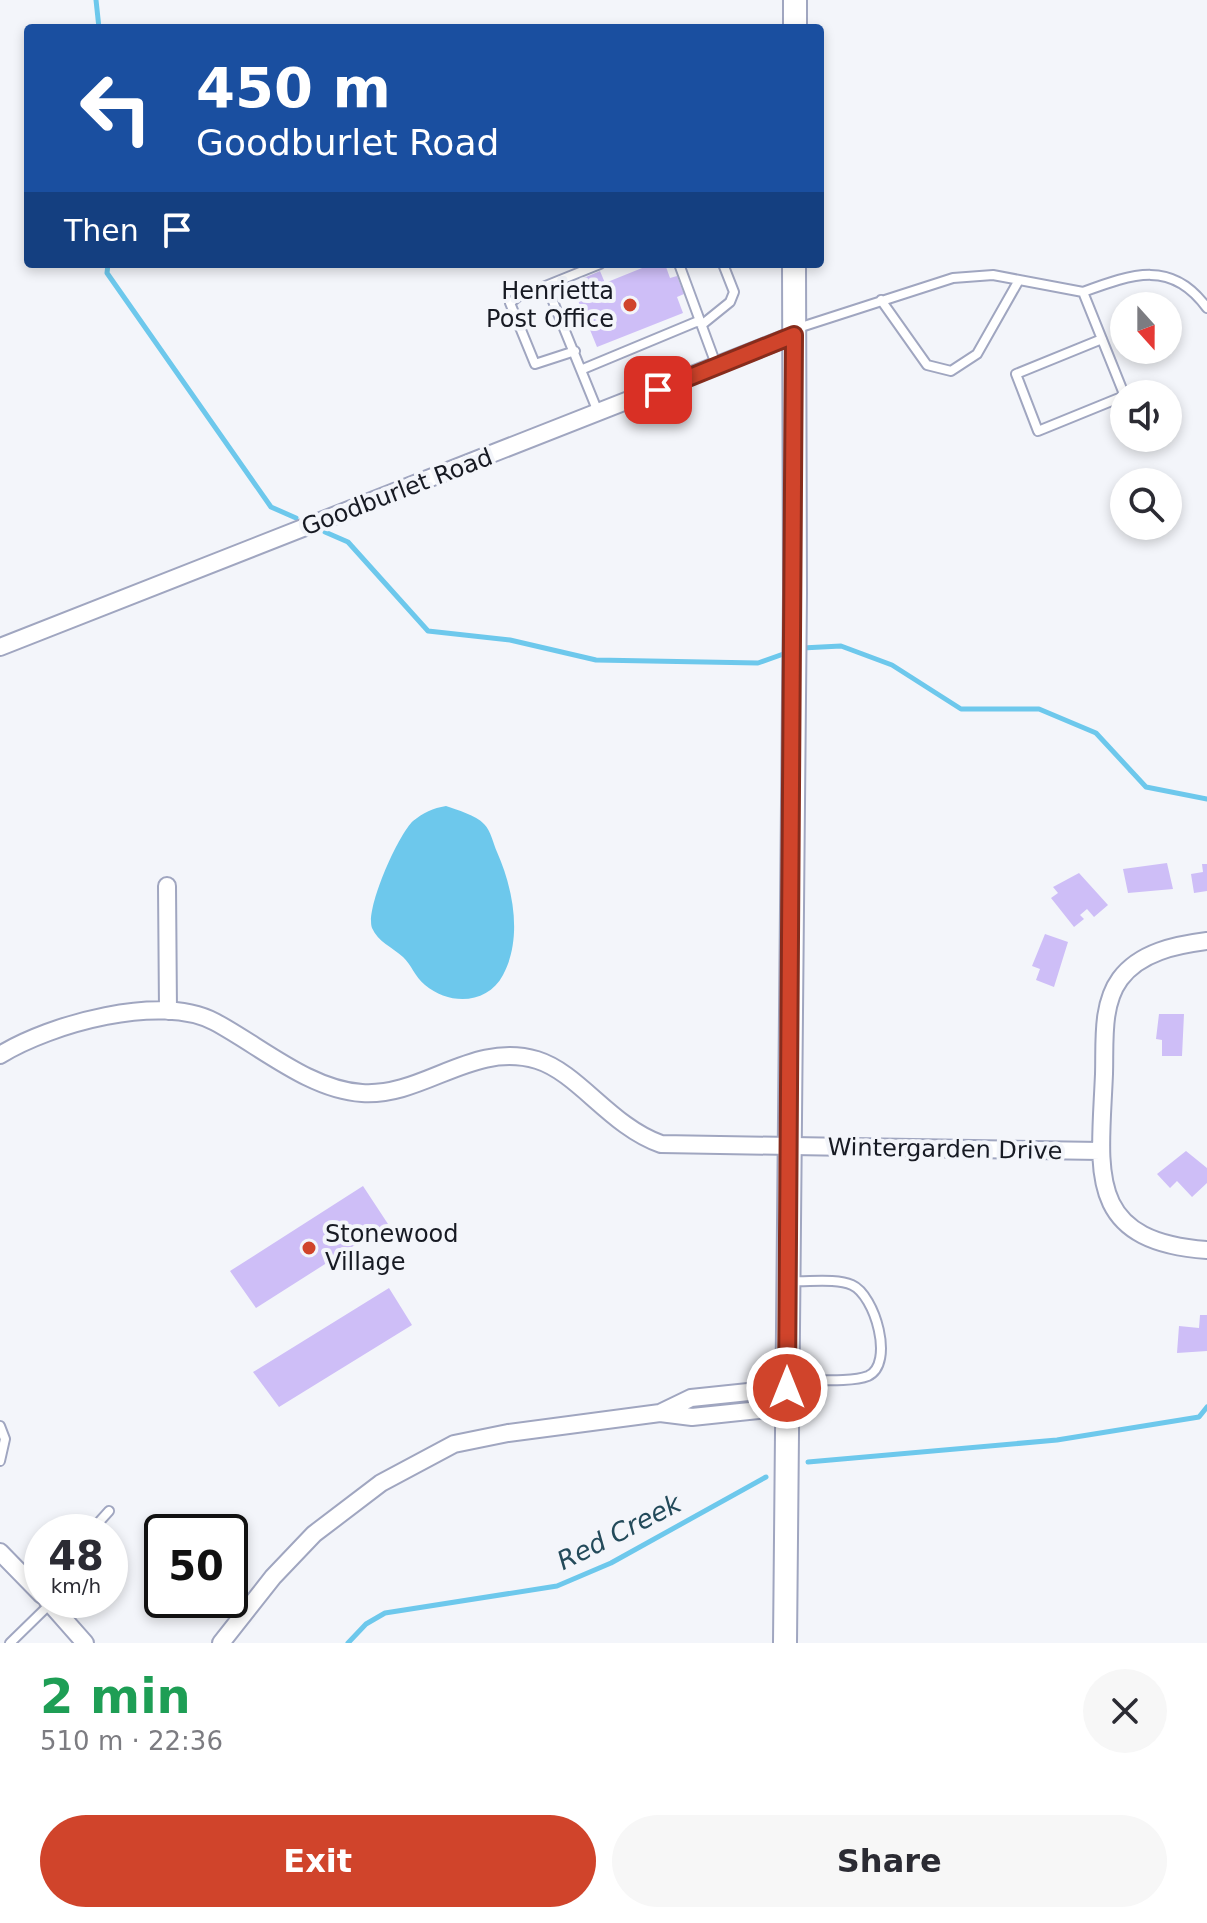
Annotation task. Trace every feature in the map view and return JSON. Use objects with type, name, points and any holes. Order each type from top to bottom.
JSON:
[{"type":"main road","points":[[795,0],[795,24]]},
{"type":"main road","points":[[785,1643],[794,668],[794,268]]},
{"type":"street","name":"Goodburlet Road","points":[[0,647],[717,367],[794,332]]},
{"type":"street","points":[[167,886],[168,1011]]},
{"type":"street","points":[[1207,941],[1152,954],[1134,964],[1120,979],[1106,1019],[1101,1151],[1106,1191],[1125,1222],[1156,1243],[1207,1250]]},
{"type":"street","name":"Wintergarden Drive","points":[[0,1055],[63,1026],[168,1011],[212,1020],[338,1089],[359,1093],[397,1090],[471,1060],[518,1056],[556,1069],[623,1126],[661,1144],[1101,1151]]},
{"type":"street","points":[[221,1643],[273,1577],[314,1534],[381,1483],[454,1444],[508,1433],[660,1413],[692,1417],[787,1392]]},
{"type":"street","points":[[0,1552],[24,1576]]},
{"type":"street","points":[[63,1618],[85,1643]]},
{"type":"lane","points":[[575,351],[535,364],[510,303],[525,291],[590,268]]},
{"type":"lane","points":[[681,268],[704,323],[717,367]]},
{"type":"lane","points":[[583,369],[696,322],[704,323],[730,302],[734,292],[725,268]]},
{"type":"lane","points":[[794,332],[953,278],[993,275],[1083,292],[1145,273],[1170,277],[1193,289],[1207,308]]},
{"type":"lane","points":[[881,300],[927,365],[951,371],[977,354],[1019,280]]},
{"type":"lane","points":[[543,287],[550,294],[599,413]]},
{"type":"lane","points":[[1083,292],[1118,380]]},
{"type":"lane","points":[[1102,339],[1016,374],[1038,431],[1110,401]]},
{"type":"lane","points":[[787,1392],[865,1377],[878,1367],[880,1357],[877,1324],[861,1291],[850,1284],[788,1280]]},
{"type":"lane","points":[[0,1426],[5,1439],[0,1461]]},
{"type":"lane","points":[[106,1514],[109,1511]]},
{"type":"lane","points":[[10,1643],[32,1618]]},
{"type":"water","points":[[446,806],[471,815],[486,827],[508,881],[514,913],[513,945],[503,975],[488,992],[468,999],[446,996],[425,985],[406,960],[382,941],[372,928],[373,905],[399,841],[417,818]]},
{"type":"building","name":"Henrietta Post Office","points":[[642,268],[666,268],[670,278],[677,276],[684,294],[677,297],[683,313],[597,347],[577,298],[585,295],[579,280],[600,271],[605,283]]},
{"type":"building","points":[[1167,863],[1173,889],[1128,893],[1123,869]]},
{"type":"building","points":[[1202,864],[1207,864],[1207,891],[1194,893],[1191,874],[1203,872]]},
{"type":"building","points":[[1079,873],[1108,905],[1094,917],[1087,909],[1080,915],[1084,919],[1074,927],[1051,898],[1058,893],[1053,887]]},
{"type":"building","points":[[1045,934],[1068,942],[1054,987],[1036,980],[1040,969],[1032,966]]},
{"type":"building","points":[[1159,1014],[1184,1014],[1182,1056],[1162,1056],[1162,1040],[1156,1039]]},
{"type":"building","points":[[1186,1151],[1207,1168],[1207,1183],[1192,1197],[1177,1181],[1170,1188],[1157,1174]]},
{"type":"building","name":"Stonewood Village","points":[[363,1186],[388,1224],[256,1308],[230,1271]]},
{"type":"building","name":"Stonewood Village","points":[[389,1288],[412,1325],[279,1407],[253,1372]]},
{"type":"building","points":[[1200,1315],[1207,1315],[1207,1351],[1177,1353],[1179,1326],[1199,1328]]},
{"type":"waterway","points":[[96,0],[99,24]]},
{"type":"waterway","points":[[108,268],[107,273],[271,507],[296,518]]},
{"type":"waterway","points":[[325,532],[348,542],[428,631],[510,640],[596,660],[758,663],[789,652]]},
{"type":"waterway","points":[[802,648],[841,646],[892,665],[961,709],[1039,709],[1096,733],[1146,787],[1207,799]]},
{"type":"waterway","name":"Red Creek","points":[[808,1462],[1057,1440],[1199,1417],[1207,1407]]},
{"type":"waterway","name":"Red Creek","points":[[348,1643],[366,1624],[385,1613],[557,1586],[611,1563],[766,1477]]},
{"type":"place","name":"Henrietta Post Office","points":[[630,305]]},
{"type":"place","name":"Stonewood Village","points":[[309,1248]]},
{"type":"route","points":[[658,390],[794,335],[795,593],[787,1388]]}]
